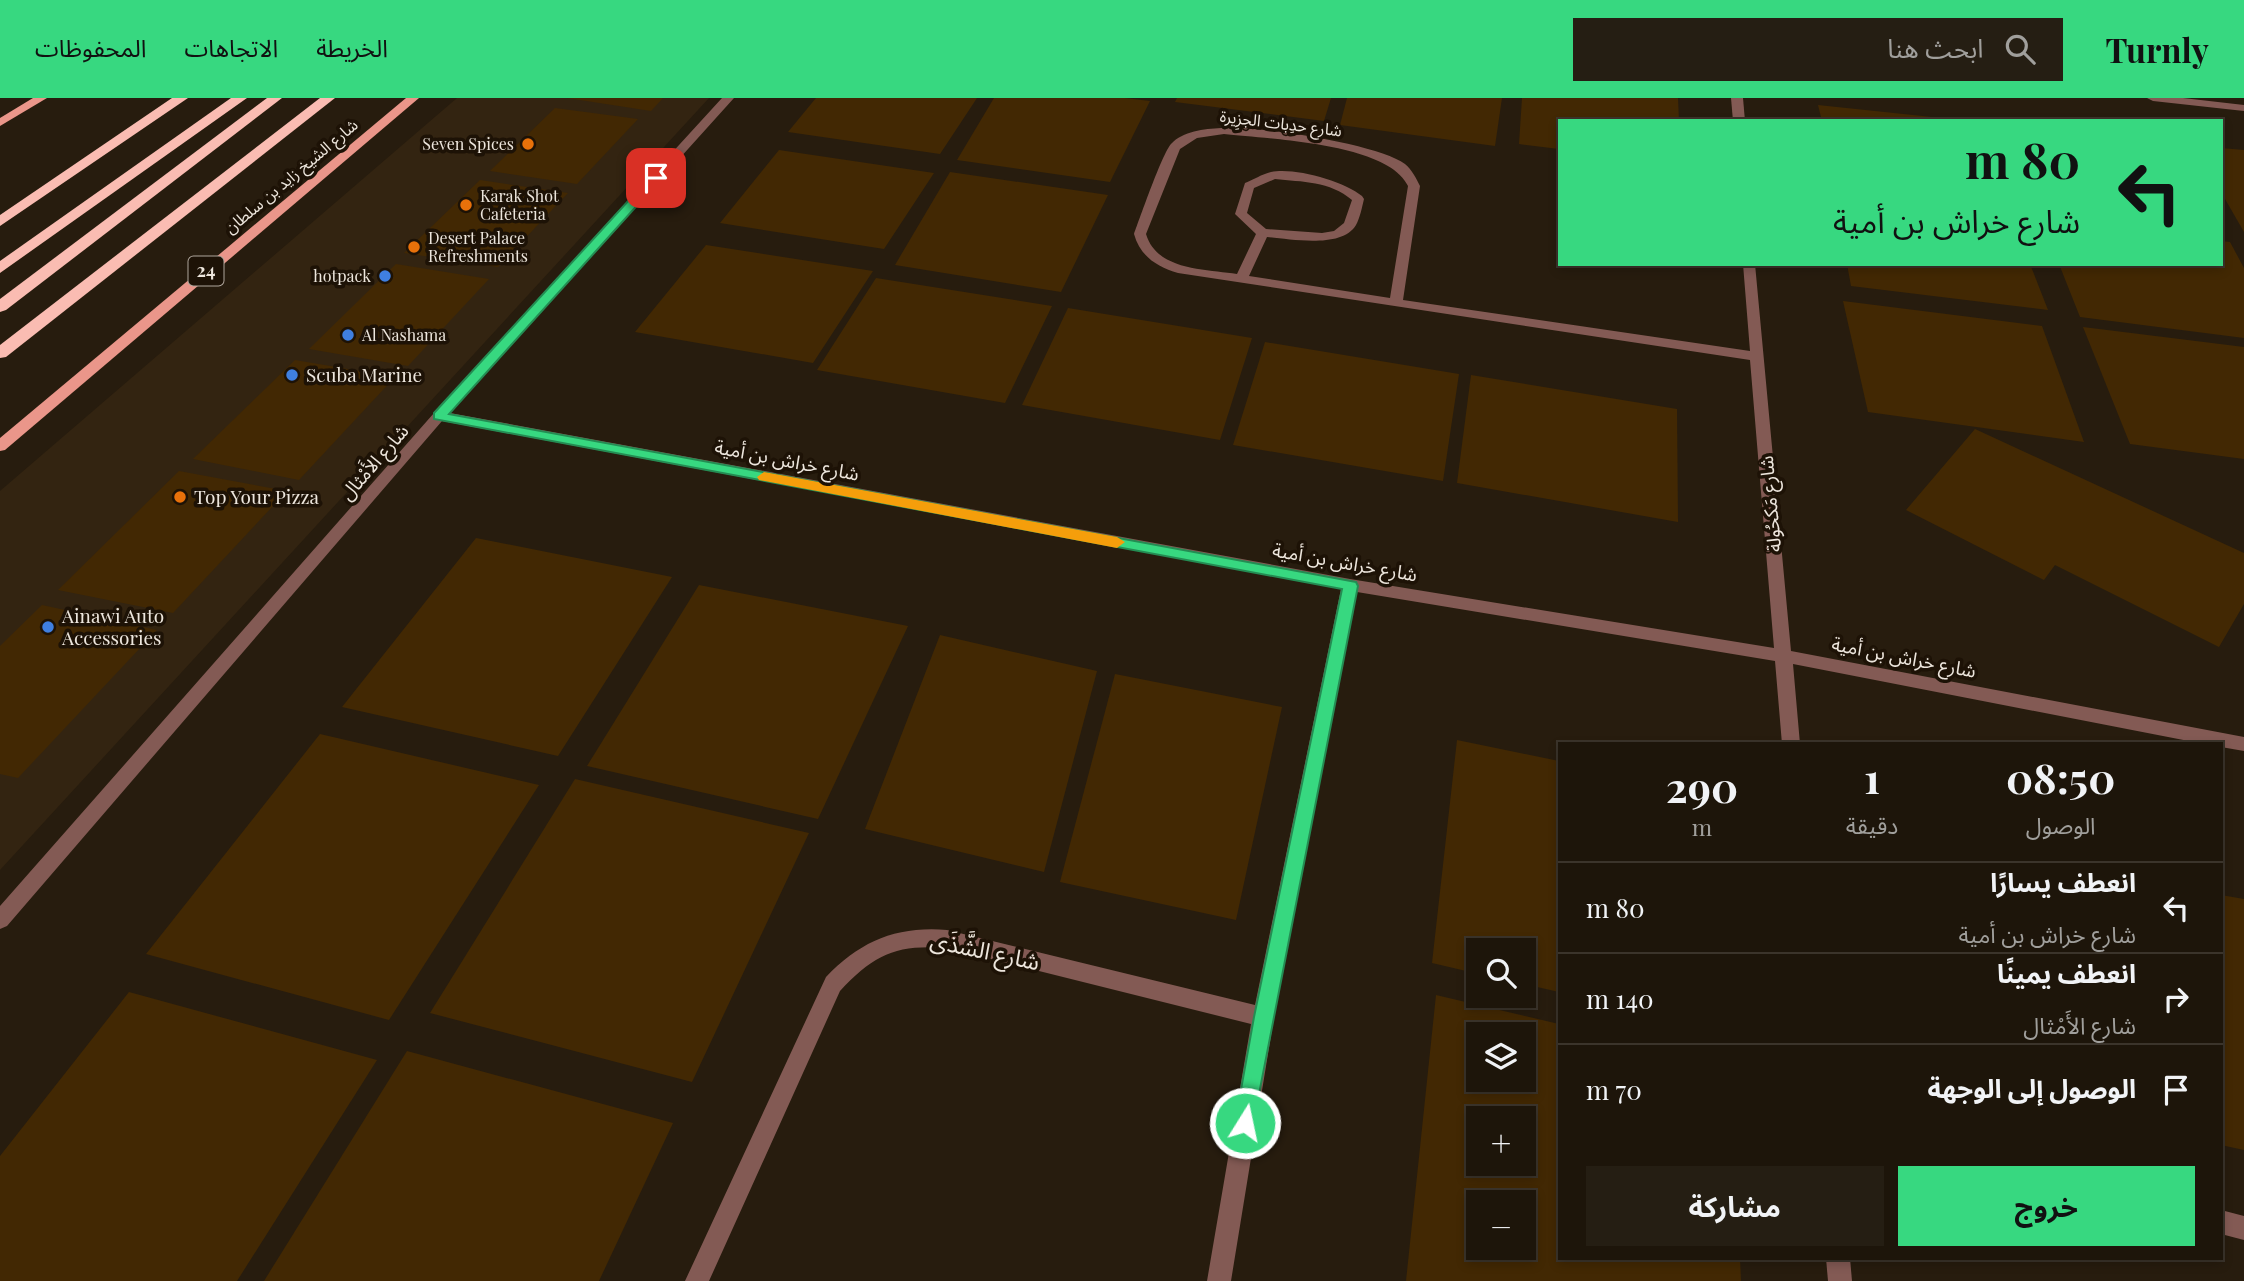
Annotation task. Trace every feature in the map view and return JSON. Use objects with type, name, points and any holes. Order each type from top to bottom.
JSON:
[{"type":"highway","points":[[0,222],[181,98]]},
{"type":"highway","points":[[0,268],[240,98]]},
{"type":"highway","points":[[0,307],[275,98]]},
{"type":"highway","name":"شارع الشيخ زايد بن سلطان","points":[[0,353],[328,98]]},
{"type":"main road","points":[[0,123],[41,98]]},
{"type":"main road","name":"شارع الشيخ زايد بن سلطان","points":[[0,446],[350,148],[414,98]]},
{"type":"street","name":"شارع الأَمْثال","points":[[0,920],[439,416],[728,98]]},
{"type":"street","points":[[1737,98],[1738,119]]},
{"type":"street","points":[[2153,98],[2244,108]]},
{"type":"street","name":"شارع حدِبات الجزِيرة","points":[[1396,303],[1414,186],[1410,176],[1400,165],[1367,151],[1224,131],[1194,135],[1183,140],[1171,155],[1140,234],[1142,245],[1162,263],[1178,269],[1396,303],[1756,356]]},
{"type":"street","points":[[1273,175],[1338,184],[1358,199],[1350,226],[1338,234],[1322,237],[1263,233],[1241,214],[1249,186],[1260,179],[1273,175]]},
{"type":"street","points":[[1241,279],[1263,233]]},
{"type":"street","name":"شارع مَكحُولة","points":[[1749,266],[1791,742]]},
{"type":"street","name":"شارع خراش بن أمية","points":[[439,416],[1350,586],[1783,656],[2244,744]]},
{"type":"street","points":[[1219,1281],[1263,1017],[1350,586]]},
{"type":"street","name":"شارع الشَّذَى","points":[[697,1281],[833,984],[850,964],[872,949],[896,939],[921,936],[947,939],[1263,1017]]},
{"type":"street","points":[[2223,1223],[2244,1228]]},
{"type":"street","points":[[1838,1260],[1840,1281]]},
{"type":"shaded area","points":[[457,98],[709,98],[0,870],[0,491]]},
{"type":"building","points":[[567,98],[663,98],[651,111]]},
{"type":"building","points":[[816,98],[977,98],[940,154],[788,132]]},
{"type":"building","points":[[994,98],[1125,98],[1150,101],[1110,182],[957,160]]},
{"type":"building","points":[[1177,98],[1331,98],[1324,121],[1175,102]]},
{"type":"building","points":[[1347,98],[1502,98],[1495,146],[1340,125]]},
{"type":"building","points":[[1522,98],[1678,98],[1679,119],[1558,119],[1558,149],[1519,144]]},
{"type":"building","points":[[1818,105],[1951,119],[1822,119]]},
{"type":"building","points":[[555,108],[638,119],[577,184],[490,171]]},
{"type":"building","points":[[2223,148],[2244,150],[2244,232],[2223,195]]},
{"type":"building","points":[[779,150],[934,173],[884,249],[720,223]]},
{"type":"building","points":[[950,172],[1108,195],[1061,292],[895,265]]},
{"type":"building","points":[[480,180],[568,193],[498,267],[404,253]]},
{"type":"building","points":[[2223,241],[2230,242],[2244,268],[2244,338],[2080,317],[2060,266],[2223,266]]},
{"type":"building","points":[[706,245],[873,271],[813,363],[635,332]]},
{"type":"building","points":[[396,264],[489,279],[408,366],[309,349]]},
{"type":"building","points":[[1847,266],[2031,266],[2048,310],[1851,286]]},
{"type":"building","points":[[876,278],[1052,306],[1005,403],[817,370]]},
{"type":"building","points":[[1843,301],[2042,326],[2084,442],[1868,412]]},
{"type":"building","points":[[1068,308],[1252,338],[1220,440],[1022,405]]},
{"type":"building","points":[[2083,327],[2244,347],[2244,459],[2130,444]]},
{"type":"building","points":[[1265,342],[1459,374],[1443,481],[1233,445]]},
{"type":"building","points":[[295,360],[395,377],[299,480],[193,459]]},
{"type":"building","points":[[1471,375],[1677,409],[1678,522],[1457,483]]},
{"type":"building","points":[[1975,429],[2244,553],[2244,604],[2219,647],[2055,565],[2044,580],[1906,510]]},
{"type":"building","points":[[179,471],[287,491],[173,613],[58,590]]},
{"type":"building","points":[[476,538],[672,577],[558,756],[342,707]]},
{"type":"building","points":[[699,585],[908,626],[818,819],[587,766]]},
{"type":"building","points":[[42,605],[157,630],[18,778],[0,774],[0,646]]},
{"type":"building","points":[[940,635],[1097,671],[1044,872],[865,829]]},
{"type":"building","points":[[1115,674],[1282,707],[1236,920],[1060,882]]},
{"type":"building","points":[[320,734],[539,785],[389,1020],[146,954]]},
{"type":"building","points":[[1457,740],[1558,761],[1558,992],[1536,987],[1536,938],[1466,938],[1466,971],[1432,963]]},
{"type":"building","points":[[575,779],[809,833],[692,1082],[430,1013]]},
{"type":"building","points":[[2223,895],[2244,899],[2244,1150],[2223,1145]]},
{"type":"building","points":[[129,992],[377,1060],[237,1281],[0,1281],[0,1156]]},
{"type":"building","points":[[1436,995],[1466,1002],[1466,1008],[1491,1008],[1558,1024],[1558,1260],[1740,1260],[1741,1281],[1406,1281]]},
{"type":"building","points":[[407,1051],[673,1123],[599,1281],[264,1281]]},
{"type":"slow traffic","points":[[764,477],[1117,542]]},
{"type":"place","name":"Seven Spices","points":[[528,144]]},
{"type":"place","name":"Karak Shot Cafeteria","points":[[466,205]]},
{"type":"place","name":"Desert Palace Refreshments","points":[[414,247]]},
{"type":"place","name":"hotpack","points":[[385,276]]},
{"type":"place","name":"Al Nashama","points":[[348,335]]},
{"type":"place","name":"Scuba Marine","points":[[292,375]]},
{"type":"place","name":"Top Your Pizza","points":[[180,497]]},
{"type":"place","name":"Ainawi Auto Accessories","points":[[48,627]]},
{"type":"route","points":[[656,178],[439,416],[1350,586],[1263,1017],[1245,1123]]}]
